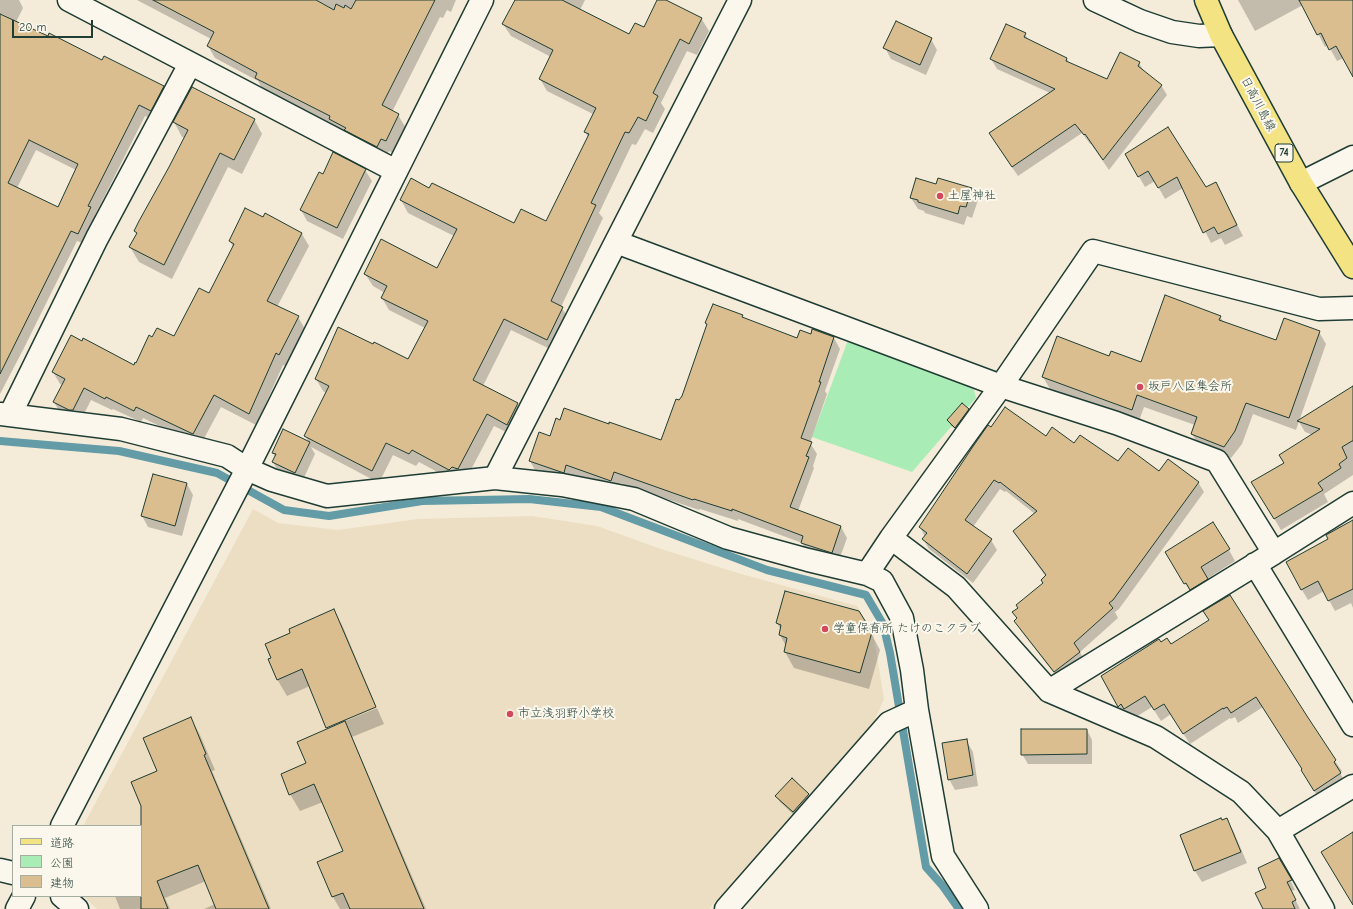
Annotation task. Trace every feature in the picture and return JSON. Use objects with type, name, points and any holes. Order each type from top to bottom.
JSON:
[{"type":"main road","name":"日高川島線","points":[[1206,0],[1221,35],[1301,183],[1353,267]]},
{"type":"street","points":[[69,0],[396,171]]},
{"type":"street","points":[[63,825],[247,469],[482,0]]},
{"type":"street","points":[[494,478],[740,0]]},
{"type":"street","points":[[1095,0],[1140,22],[1172,32],[1199,36],[1221,35]]},
{"type":"street","points":[[190,64],[5,414],[121,429],[227,456],[247,469],[272,480],[326,496],[494,478],[562,485],[634,499],[728,538],[808,560],[867,574],[882,581],[902,618],[943,856],[977,909]]},
{"type":"street","points":[[1301,183],[1353,157]]},
{"type":"street","points":[[616,242],[1001,386],[1116,423],[1217,462],[1274,552]]},
{"type":"street","points":[[867,574],[891,538],[1001,386],[1093,251],[1320,309],[1353,308]]},
{"type":"street","points":[[1049,691],[1353,503]]},
{"type":"street","points":[[891,538],[956,587],[1049,691],[1156,737],[1241,792],[1278,831],[1323,909]]},
{"type":"street","points":[[1255,564],[1353,725]]},
{"type":"street","points":[[726,909],[889,723],[917,710]]},
{"type":"street","points":[[1278,831],[1353,786]]},
{"type":"street","points":[[0,870],[12,873]]},
{"type":"street","points":[[17,909],[23,897]]},
{"type":"street","points":[[63,897],[77,909]]},
{"type":"shaded area","name":"市立浅羽野小学校","points":[[253,509],[278,523],[338,530],[418,519],[532,516],[597,526],[661,549],[738,573],[857,606],[873,632],[884,699],[871,729],[788,819],[709,909],[97,909],[84,897],[142,897],[142,825],[84,825]]},
{"type":"green space","points":[[848,340],[973,386],[976,398],[912,472],[812,437]]},
{"type":"building","points":[[153,0],[316,0],[334,10],[336,4],[344,8],[345,5],[351,9],[356,0],[435,0],[382,105],[399,114],[386,141],[381,139],[377,147],[344,130],[346,128],[329,119],[330,116],[255,78],[257,73],[207,46],[214,32]]},
{"type":"building","points":[[515,0],[562,0],[629,34],[635,23],[644,27],[657,0],[666,0],[702,18],[689,44],[680,39],[653,93],[658,96],[646,121],[638,117],[629,133],[625,132],[591,203],[596,205],[551,301],[563,307],[547,340],[504,319],[473,380],[518,403],[507,425],[487,414],[458,469],[452,467],[449,470],[412,450],[409,454],[386,443],[372,471],[304,436],[329,386],[315,379],[338,327],[373,344],[374,342],[408,359],[428,321],[381,298],[387,286],[364,274],[381,239],[437,268],[457,229],[400,200],[411,178],[429,188],[432,183],[514,223],[521,209],[546,221],[589,134],[584,132],[596,108],[539,79],[553,50],[502,24]]},
{"type":"building","points":[[1299,0],[1353,0],[1353,77],[1336,46],[1329,50],[1321,33],[1317,35]]},
{"type":"building","points":[[0,14],[48,36],[49,33],[102,60],[104,56],[164,86],[151,111],[139,105],[88,206],[91,207],[78,234],[71,231],[0,374]],"holes":[[[29,140],[78,164],[58,207],[8,183]]]},
{"type":"building","points":[[896,21],[932,38],[920,65],[883,48]]},
{"type":"building","points":[[1006,24],[1026,33],[1024,37],[1067,58],[1066,61],[1107,79],[1120,52],[1140,62],[1138,66],[1162,85],[1103,160],[1085,134],[1084,135],[1075,124],[1012,167],[989,133],[1055,89],[990,59]]},
{"type":"building","points":[[192,87],[255,119],[234,160],[220,153],[164,265],[129,247],[137,233],[134,231],[139,221],[188,130],[173,122]]},
{"type":"building","points":[[1168,127],[1206,187],[1216,182],[1237,225],[1218,234],[1214,227],[1203,233],[1177,177],[1158,188],[1148,171],[1138,177],[1125,154]]},
{"type":"building","points":[[333,152],[366,169],[337,228],[300,210],[319,172],[323,174]]},
{"type":"building","name":"土屋神社","points":[[916,178],[936,184],[938,178],[972,188],[966,207],[960,206],[958,214],[918,202],[918,200],[910,198]]},
{"type":"building","points":[[245,208],[263,217],[265,213],[302,233],[267,301],[299,316],[279,355],[276,353],[249,414],[214,395],[193,434],[136,407],[134,411],[106,397],[105,399],[84,388],[73,410],[69,410],[53,402],[65,379],[52,372],[71,335],[82,341],[83,338],[134,365],[149,335],[152,337],[157,328],[174,336],[199,288],[209,293],[234,244],[229,241]]},
{"type":"building","points":[[1165,295],[1221,316],[1219,320],[1276,340],[1284,318],[1320,331],[1289,418],[1246,403],[1235,431],[1224,447],[1191,434],[1197,417],[1137,395],[1132,410],[1042,377],[1057,336],[1109,356],[1111,351],[1141,362]]},
{"type":"building","points":[[713,304],[797,338],[800,330],[811,334],[812,329],[834,337],[819,382],[821,382],[801,438],[812,442],[806,456],[809,457],[790,507],[841,526],[832,553],[801,543],[803,536],[732,509],[732,511],[694,499],[693,500],[614,472],[611,481],[566,465],[564,473],[529,461],[539,432],[550,436],[556,418],[560,420],[564,408],[661,440],[676,399],[679,400],[682,396],[707,324],[705,323]]},
{"type":"building","points":[[1353,386],[1353,441],[1342,447],[1347,458],[1339,464],[1341,468],[1318,483],[1323,490],[1274,519],[1251,482],[1284,463],[1279,455],[1320,429],[1297,421]]},
{"type":"building","points":[[962,403],[969,409],[955,428],[947,420]]},
{"type":"building","points":[[1005,407],[1046,436],[1052,427],[1074,443],[1080,435],[1118,461],[1128,448],[1159,471],[1168,459],[1199,482],[1113,600],[1109,603],[1113,608],[1074,643],[1080,652],[1054,672],[1014,621],[1017,618],[1012,612],[1018,608],[1016,605],[1043,583],[1041,580],[1046,575],[1013,531],[1037,511],[1000,482],[999,483],[994,480],[965,520],[992,539],[967,574],[922,539],[927,533],[919,527],[988,425],[991,427]]},
{"type":"building","points":[[283,429],[310,442],[295,473],[272,462],[276,454],[272,453]]},
{"type":"building","points":[[153,474],[187,483],[175,526],[141,516]]},
{"type":"building","points":[[1353,520],[1353,589],[1328,601],[1318,581],[1301,590],[1286,562],[1328,539],[1326,535]]},
{"type":"building","points":[[1213,522],[1230,549],[1201,567],[1208,579],[1190,590],[1186,583],[1184,584],[1165,552]]},
{"type":"building","name":"学童保育所 たけのこクラブ","points":[[785,591],[859,611],[872,632],[860,673],[784,652],[787,638],[779,635],[781,625],[776,623]]},
{"type":"building","points":[[1230,595],[1336,760],[1334,762],[1341,773],[1314,791],[1301,770],[1302,769],[1256,697],[1231,713],[1227,707],[1223,708],[1183,734],[1164,704],[1154,710],[1145,696],[1124,709],[1121,704],[1118,707],[1101,676],[1159,639],[1161,642],[1167,638],[1171,644],[1209,620],[1203,611]]},
{"type":"building","points":[[334,609],[376,707],[326,728],[302,669],[277,680],[268,659],[271,658],[265,644],[290,633],[289,629]]},
{"type":"building","points":[[191,717],[206,754],[204,755],[269,909],[216,909],[198,865],[157,881],[168,909],[141,909],[141,806],[131,782],[157,771],[143,738]]},
{"type":"building","points":[[345,721],[424,909],[350,909],[343,893],[332,897],[317,862],[343,851],[314,784],[289,795],[281,774],[306,763],[297,742]]},
{"type":"building","points":[[1021,729],[1087,729],[1087,754],[1021,755]]},
{"type":"building","points":[[967,739],[973,775],[948,780],[942,743]]},
{"type":"building","points":[[792,778],[809,794],[793,812],[775,796]]},
{"type":"building","points":[[1221,818],[1222,820],[1227,818],[1241,852],[1194,871],[1180,835]]},
{"type":"building","points":[[1353,832],[1353,905],[1321,852]]},
{"type":"building","points":[[1279,858],[1292,880],[1287,882],[1296,900],[1292,902],[1295,909],[1263,909],[1255,893],[1266,888],[1258,868]]},
{"type":"waterway","points":[[0,441],[119,451],[217,473],[284,510],[329,516],[422,501],[529,499],[601,507],[767,570],[866,595],[883,624],[890,653],[926,867],[942,885],[959,909]]},
{"type":"place","name":"土屋神社","points":[[940,196]]},
{"type":"place","name":"坂戸八区集会所","points":[[1140,387]]},
{"type":"place","name":"学童保育所 たけのこクラブ","points":[[825,629]]},
{"type":"place","name":"市立浅羽野小学校","points":[[510,714]]}]
